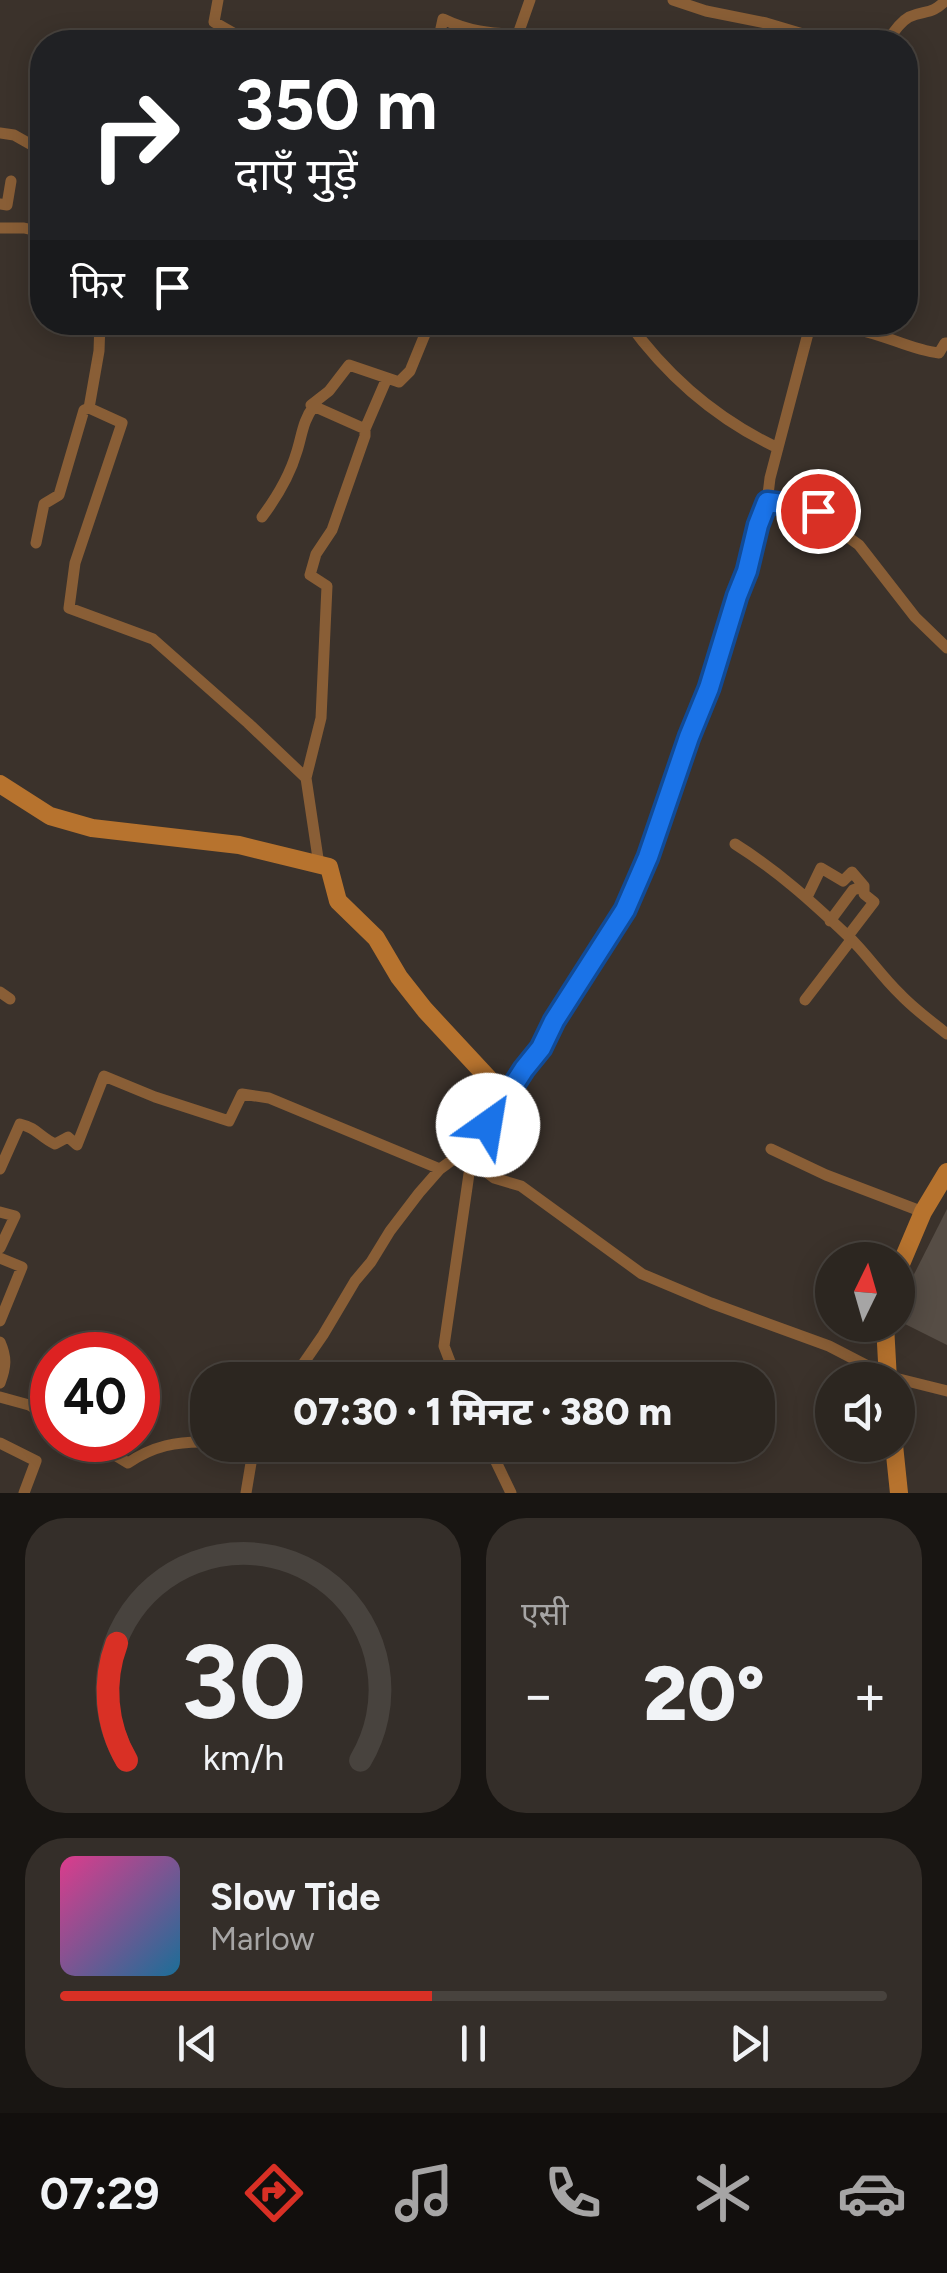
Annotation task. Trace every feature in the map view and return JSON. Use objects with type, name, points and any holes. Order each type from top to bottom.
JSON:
[{"type":"street","points":[[218,0],[214,22],[228,30]]},
{"type":"street","points":[[519,30],[530,0]]},
{"type":"street","points":[[673,0],[792,30]]},
{"type":"street","points":[[895,30],[909,17],[935,10],[946,0]]},
{"type":"street","points":[[441,30],[443,19],[472,30]]},
{"type":"street","points":[[0,133],[30,144]]},
{"type":"street","points":[[0,204],[7,205],[11,180]]},
{"type":"street","points":[[0,228],[30,229]]},
{"type":"street","points":[[89,408],[100,335]]},
{"type":"street","points":[[364,429],[311,405],[329,391],[350,365],[398,382],[410,370],[425,335]]},
{"type":"street","points":[[638,335],[666,370],[692,392],[748,434],[778,448]]},
{"type":"street","points":[[450,1362],[444,1346],[467,1157],[541,1048],[625,910],[638,881],[747,571],[807,335]]},
{"type":"street","points":[[878,335],[939,354],[947,343]]},
{"type":"street","points":[[319,865],[306,778],[321,718],[327,586],[310,575],[316,554],[332,530],[365,436],[364,429],[387,378]]},
{"type":"street","points":[[262,516],[276,498],[296,454],[306,416],[314,406]]},
{"type":"street","points":[[36,542],[44,504],[58,495],[84,410],[89,408]]},
{"type":"street","points":[[89,408],[122,423],[75,562],[69,608],[153,639],[306,778]]},
{"type":"street","points":[[767,502],[818,511],[859,545],[915,617],[947,648]]},
{"type":"street","points":[[0,784],[50,816],[92,828],[239,845],[329,867],[338,900],[376,938],[425,1010],[505,1096]]},
{"type":"street","points":[[735,844],[807,897],[900,995],[947,1034]]},
{"type":"street","points":[[804,1000],[874,902],[864,894],[864,886],[852,872],[843,881],[821,868],[807,897]]},
{"type":"street","points":[[830,921],[854,890],[864,886]]},
{"type":"street","points":[[0,1170],[20,1124],[32,1127],[56,1144],[68,1137],[77,1145],[104,1076],[229,1121],[242,1094],[269,1098],[440,1169]]},
{"type":"street","points":[[771,1149],[826,1175],[924,1212]]},
{"type":"street","points":[[304,1362],[354,1281],[418,1193],[440,1169],[467,1157]]},
{"type":"street","points":[[467,1157],[494,1178],[522,1186],[642,1274],[830,1346],[858,1362]]},
{"type":"street","points":[[911,1242],[947,1172]]},
{"type":"street","points":[[0,1212],[15,1216],[0,1248]]},
{"type":"street","points":[[0,1258],[22,1267],[0,1321]]},
{"type":"street","points":[[0,1342],[6,1356],[0,1383]]},
{"type":"street","points":[[915,1384],[947,1391]]},
{"type":"street","points":[[0,1396],[30,1406]]},
{"type":"street","points":[[160,1447],[190,1441]]},
{"type":"street","points":[[0,1443],[36,1461],[24,1493]]},
{"type":"street","points":[[246,1493],[249,1462]]},
{"type":"street","points":[[496,1462],[511,1493]]},
{"type":"street","points":[[896,1462],[900,1493]]},
{"type":"building","points":[[947,1209],[947,1345],[915,1329],[915,1272]]},
{"type":"route","points":[[488,1125],[541,1048],[625,910],[709,688],[767,502],[818,511]]}]
